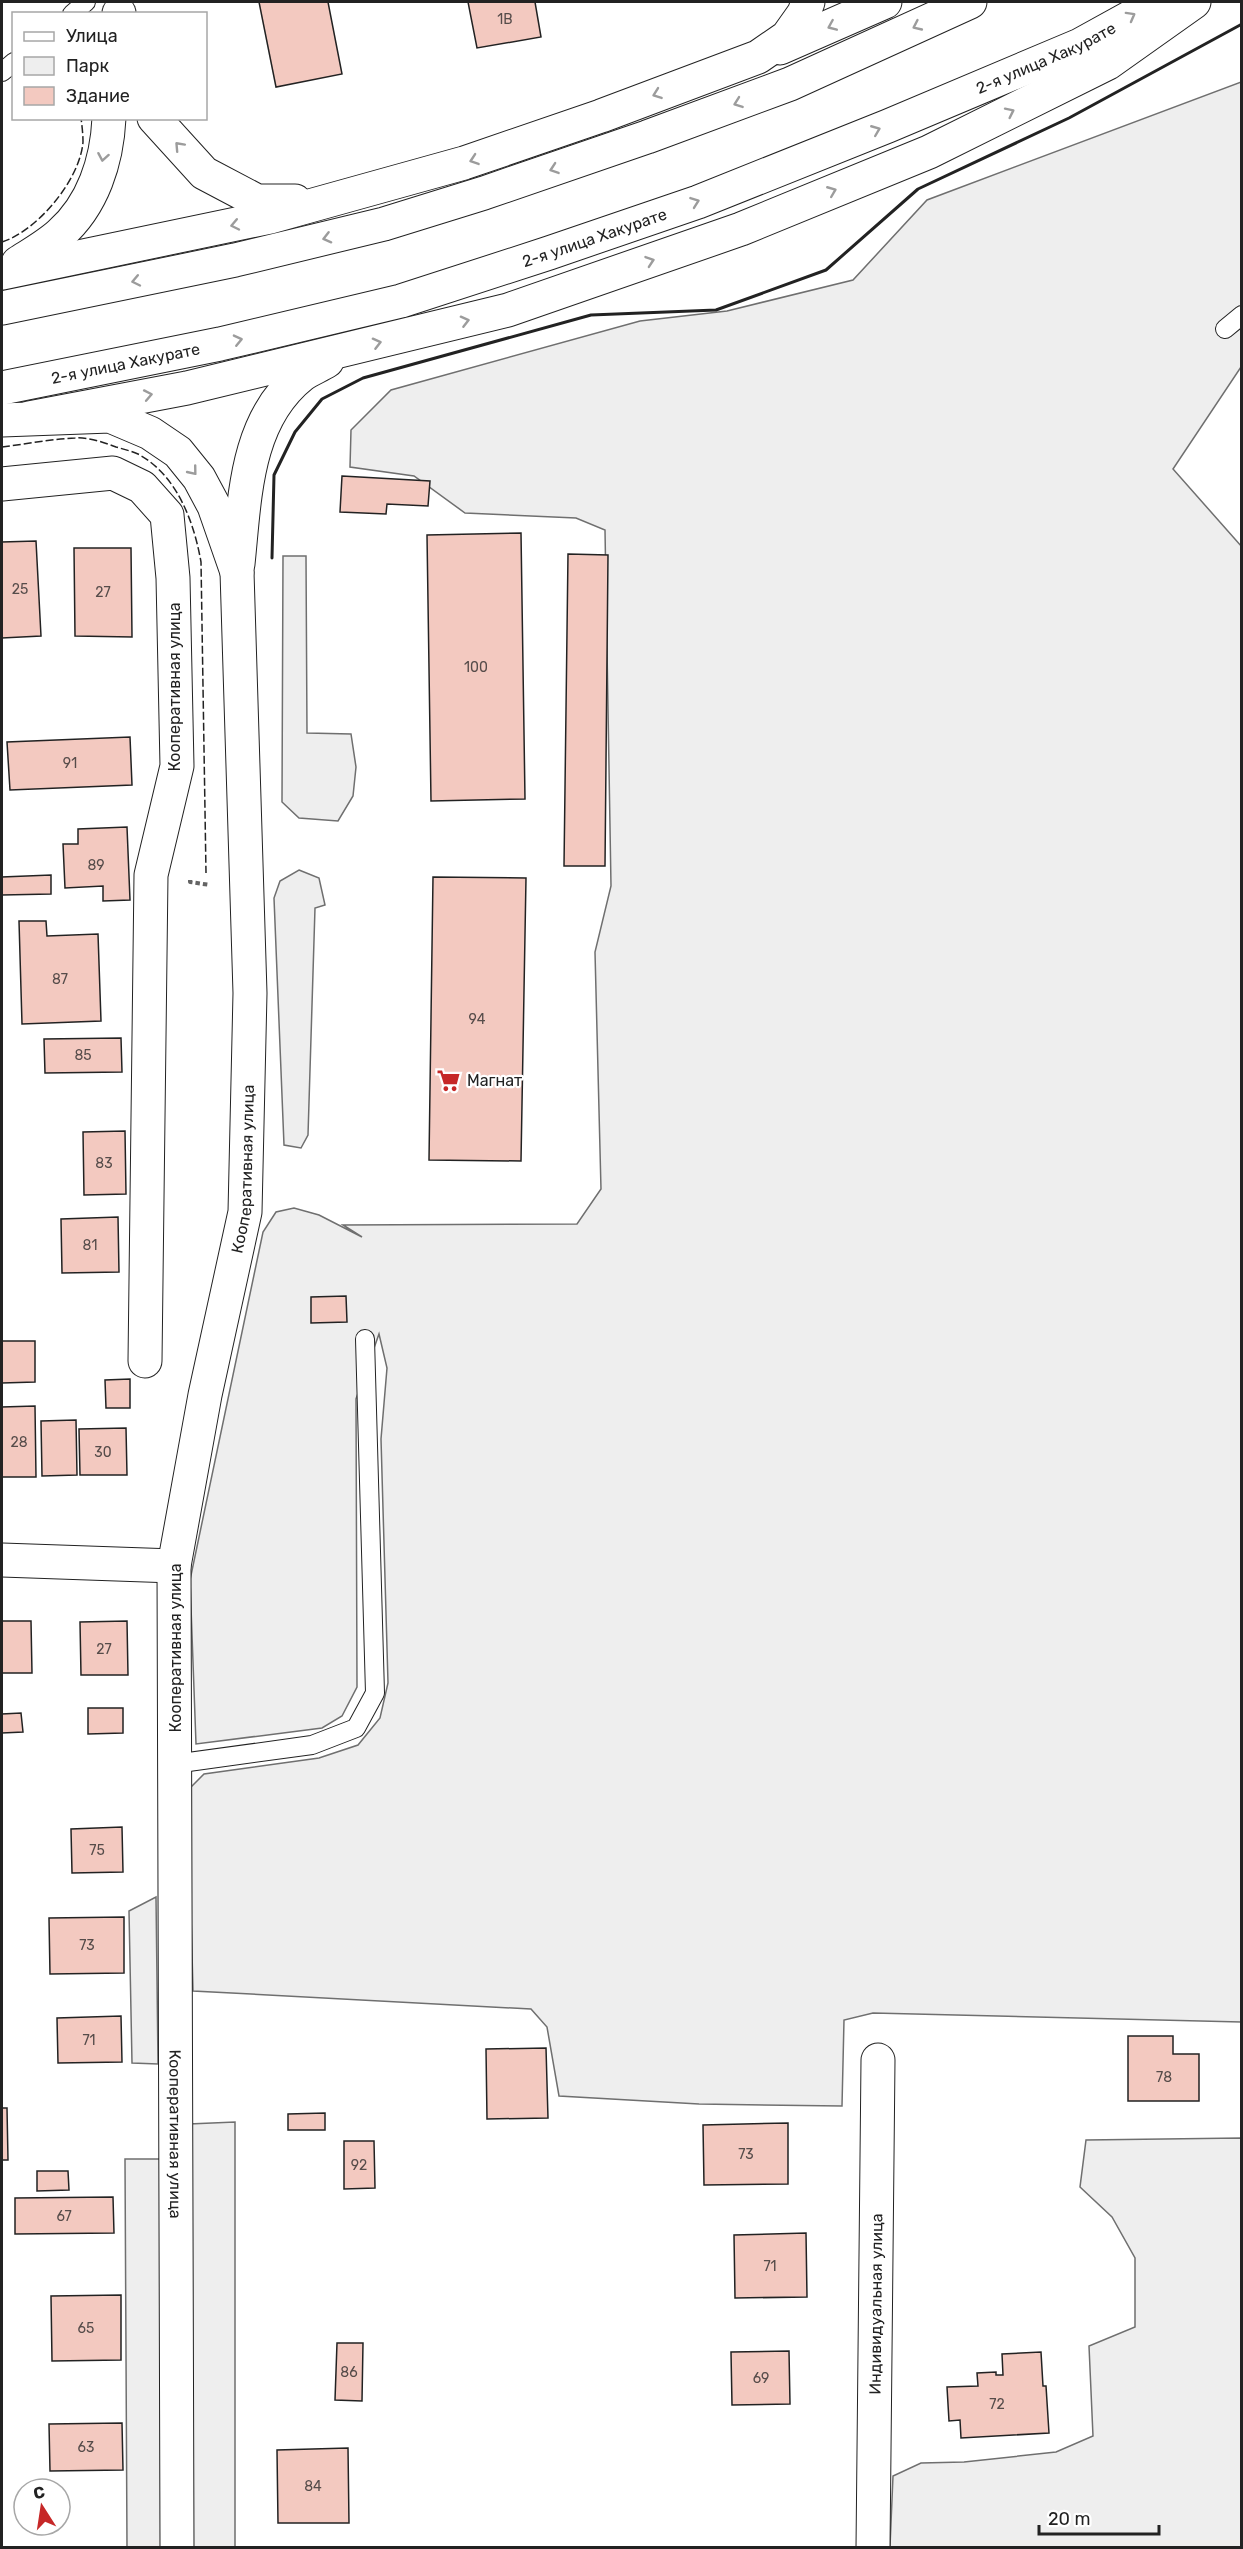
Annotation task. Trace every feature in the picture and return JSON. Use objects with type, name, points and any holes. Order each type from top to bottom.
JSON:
[{"type":"main road","points":[[758,57],[787,37],[804,14],[808,2]]},
{"type":"main road","points":[[3,273],[270,217],[464,163],[758,57],[885,2]]},
{"type":"main road","points":[[2,308],[235,260],[384,224],[484,193],[636,141],[790,84],[970,2]]},
{"type":"main road","name":"2-я улица Хакурате","points":[[2,388],[220,344],[401,301],[549,253],[708,197],[878,130],[1080,45],[1158,2]]},
{"type":"main road","points":[[15,419],[187,388],[508,310],[741,229],[929,152],[1108,63],[1194,2]]},
{"type":"main road","points":[[3,273],[60,235],[86,205],[102,166],[109,120]]},
{"type":"main road","points":[[156,120],[204,173],[256,201],[291,202],[362,192]]},
{"type":"main road","points":[[237,572],[250,468],[259,434],[269,411],[302,375],[346,350]]},
{"type":"main road","points":[[15,419],[110,416],[150,433],[178,452],[199,478],[214,506],[237,572]]},
{"type":"main road","name":"Кооперативная улица","points":[[2,484],[112,473],[142,487],[167,515],[173,578],[177,766],[152,874],[145,1361]]},
{"type":"main road","name":"Кооперативная улица","points":[[177,2547],[174,1566],[205,1395],[245,1212],[250,993],[237,572]]},
{"type":"main road","points":[[2,1560],[174,1566]]},
{"type":"main road","name":"Индивидуальная улица","points":[[873,2547],[878,2060]]},
{"type":"lane","points":[[74,12],[86,2]]},
{"type":"lane","points":[[1225,329],[1242,315]]},
{"type":"lane","points":[[174,1764],[312,1744],[356,1728],[375,1693],[365,1339]]},
{"type":"path","points":[[190,870],[190,882],[246,889]]},
{"type":"green space","points":[[1241,82],[1241,367],[1173,469],[1242,547],[1241,2022],[873,2013],[844,2020],[842,2106],[699,2104],[559,2096],[547,2027],[531,2009],[193,1991],[188,1801],[190,1788],[204,1774],[319,1758],[358,1745],[380,1718],[388,1683],[381,1439],[387,1368],[379,1334],[356,1399],[357,1687],[342,1716],[322,1728],[196,1744],[190,1580],[263,1232],[276,1212],[294,1208],[319,1215],[362,1237],[343,1225],[577,1224],[601,1189],[595,952],[611,886],[605,530],[576,518],[465,513],[414,476],[350,467],[351,430],[391,390],[640,321],[727,311],[853,280],[927,200]]},
{"type":"green space","points":[[283,556],[306,556],[307,733],[351,734],[356,767],[353,796],[338,821],[299,818],[282,802]]},
{"type":"green space","points":[[299,870],[319,878],[325,905],[315,908],[308,1135],[301,1148],[284,1145],[274,898],[280,881]]},
{"type":"green space","points":[[156,1897],[158,2064],[132,2063],[129,1911]]},
{"type":"green space","points":[[235,2122],[235,2547],[186,2548],[189,2124]]},
{"type":"green space","points":[[1241,2138],[1241,2547],[890,2547],[893,2476],[921,2463],[964,2462],[1056,2452],[1093,2436],[1089,2346],[1135,2327],[1135,2258],[1112,2217],[1080,2187],[1086,2140]]},
{"type":"green space","points":[[125,2159],[161,2159],[163,2547],[127,2547]]},
{"type":"building","points":[[259,2],[328,2],[342,74],[276,87]]},
{"type":"building","points":[[468,2],[535,2],[541,37],[477,48]]},
{"type":"building","points":[[342,476],[430,481],[428,506],[387,504],[386,514],[340,512]]},
{"type":"building","points":[[521,533],[525,799],[431,801],[427,535]]},
{"type":"building","points":[[36,541],[41,636],[2,638],[2,542]]},
{"type":"building","points":[[74,548],[131,548],[132,637],[75,636]]},
{"type":"building","points":[[568,554],[608,555],[605,866],[564,866]]},
{"type":"building","points":[[130,737],[132,785],[10,790],[7,742]]},
{"type":"building","points":[[127,827],[130,900],[103,901],[103,886],[65,888],[63,844],[78,844],[78,829]]},
{"type":"building","points":[[51,875],[51,894],[2,895],[2,877]]},
{"type":"building","points":[[433,877],[526,878],[521,1161],[429,1160]]},
{"type":"building","points":[[19,921],[46,921],[47,936],[98,934],[101,1021],[22,1024]]},
{"type":"building","points":[[121,1038],[122,1072],[45,1073],[44,1039]]},
{"type":"building","points":[[125,1131],[126,1194],[84,1195],[83,1132]]},
{"type":"building","points":[[118,1217],[119,1272],[62,1273],[61,1219]]},
{"type":"building","points":[[346,1296],[347,1322],[311,1323],[311,1297]]},
{"type":"building","points":[[2,1341],[35,1341],[35,1382],[2,1383]]},
{"type":"building","points":[[130,1379],[130,1408],[106,1408],[105,1380]]},
{"type":"building","points":[[35,1406],[36,1477],[2,1477],[2,1407]]},
{"type":"building","points":[[76,1420],[77,1475],[42,1476],[41,1421]]},
{"type":"building","points":[[126,1428],[127,1475],[80,1475],[79,1429]]},
{"type":"building","points":[[2,1621],[31,1621],[32,1673],[2,1673]]},
{"type":"building","points":[[127,1621],[128,1675],[81,1675],[80,1622]]},
{"type":"building","points":[[88,1708],[123,1708],[123,1733],[88,1734]]},
{"type":"building","points":[[21,1713],[23,1732],[2,1733],[2,1714]]},
{"type":"building","points":[[122,1827],[123,1872],[72,1873],[71,1829]]},
{"type":"building","points":[[124,1917],[124,1973],[50,1974],[49,1918]]},
{"type":"building","points":[[121,2016],[122,2062],[58,2063],[57,2018]]},
{"type":"building","points":[[1128,2036],[1173,2036],[1173,2054],[1199,2054],[1199,2101],[1128,2101]]},
{"type":"building","points":[[546,2048],[548,2118],[487,2119],[486,2049]]},
{"type":"building","points":[[2,2108],[7,2108],[8,2160],[2,2160]]},
{"type":"building","points":[[325,2113],[325,2130],[288,2130],[288,2114]]},
{"type":"building","points":[[788,2123],[788,2184],[704,2185],[703,2125]]},
{"type":"building","points":[[344,2141],[374,2141],[375,2188],[344,2189]]},
{"type":"building","points":[[37,2171],[68,2171],[69,2190],[37,2191]]},
{"type":"building","points":[[113,2197],[114,2233],[15,2234],[15,2198]]},
{"type":"building","points":[[806,2233],[807,2297],[735,2298],[734,2235]]},
{"type":"building","points":[[121,2295],[121,2360],[52,2361],[51,2296]]},
{"type":"building","points":[[337,2343],[363,2343],[362,2401],[335,2400]]},
{"type":"building","points":[[789,2351],[790,2404],[732,2405],[731,2352]]},
{"type":"building","points":[[1041,2352],[1049,2433],[961,2438],[960,2420],[949,2421],[947,2387],[978,2386],[977,2373],[996,2372],[996,2375],[1003,2375],[1002,2354]]},
{"type":"building","points":[[122,2423],[123,2470],[50,2471],[49,2424]]},
{"type":"building","points":[[348,2448],[349,2523],[278,2523],[277,2450]]},
{"type":"fence","points":[[2,242],[29,227],[42,216],[65,187],[80,157],[83,142],[81,120]]},
{"type":"fence","points":[[2,447],[75,438],[101,442],[138,454],[152,463],[163,474],[182,501],[194,531],[201,562],[206,873]]},
{"type":"wall","points":[[272,558],[274,475],[295,432],[322,399],[363,378],[591,315],[716,310],[826,270],[918,189],[1069,118],[1242,24]]},
{"type":"place","name":"Магнат","points":[[449,1080]]}]
